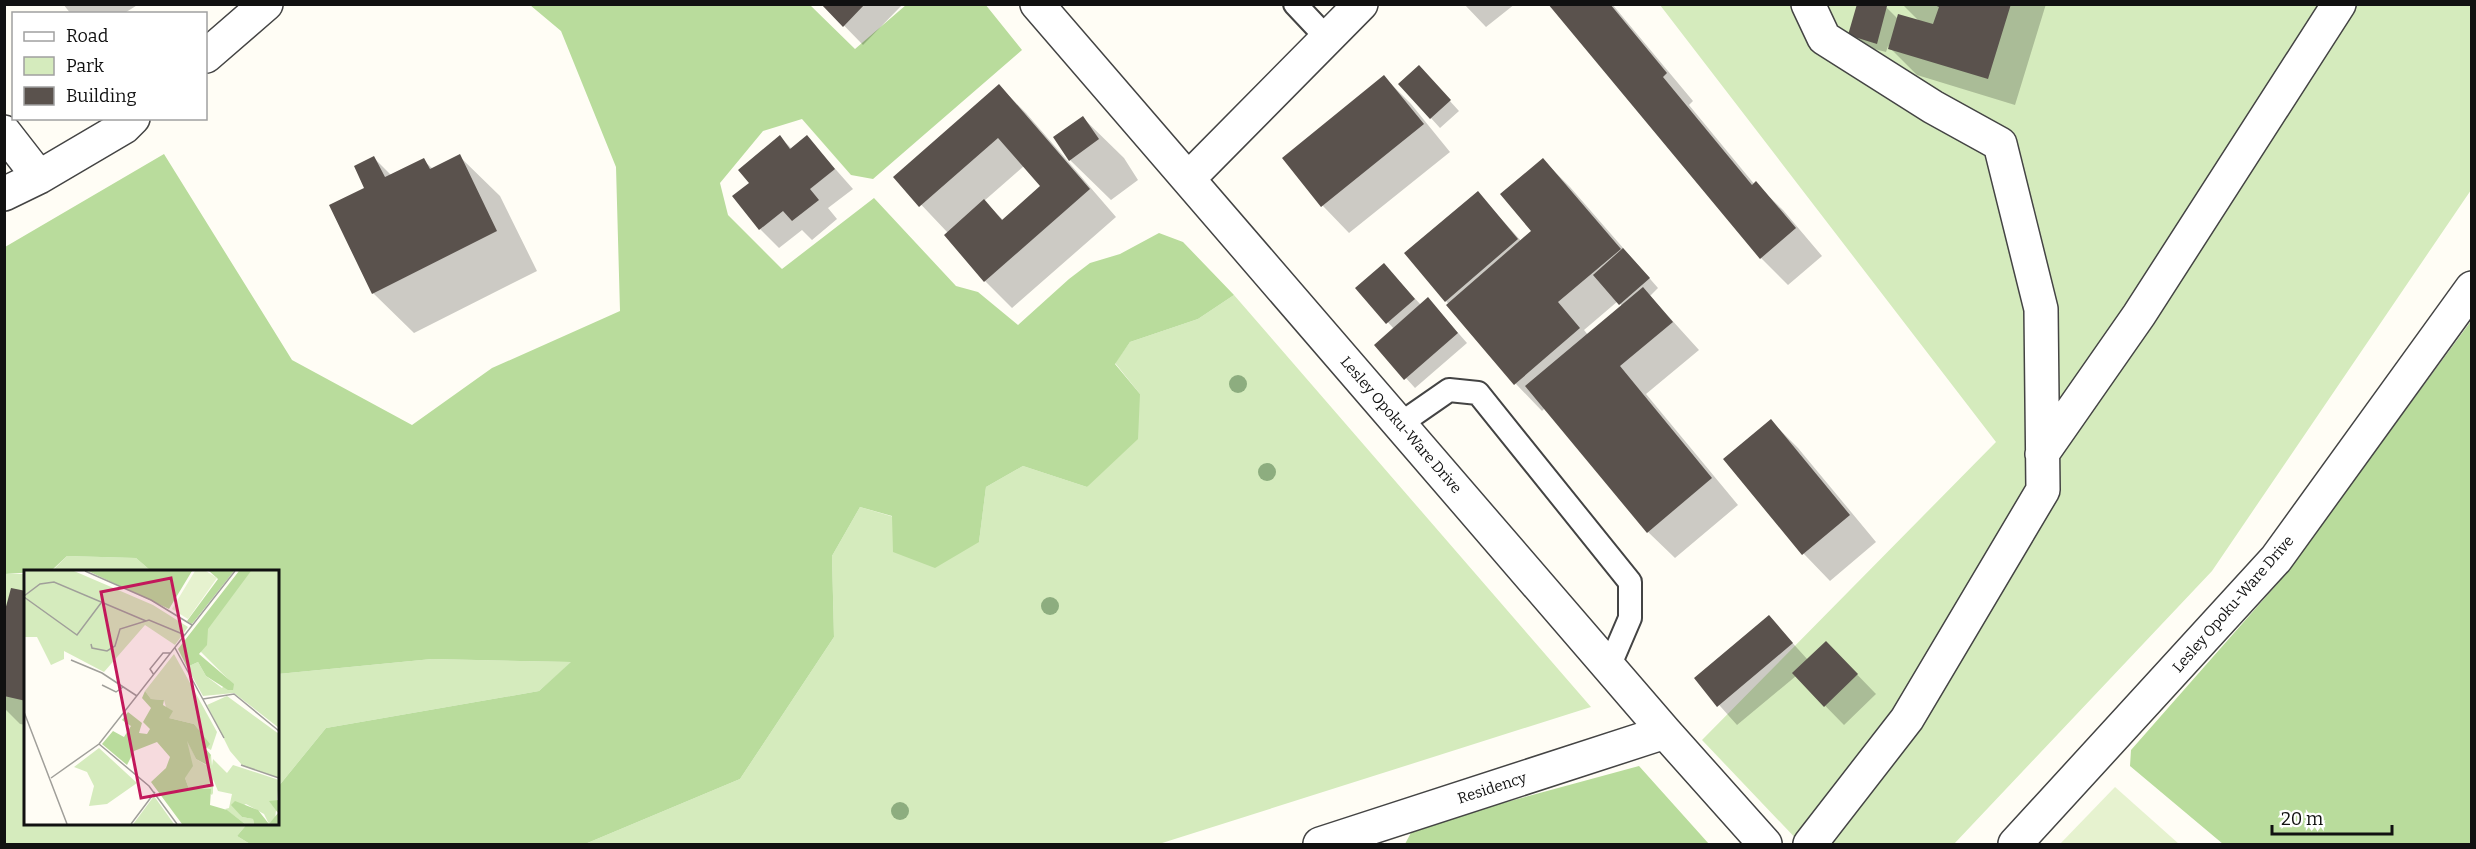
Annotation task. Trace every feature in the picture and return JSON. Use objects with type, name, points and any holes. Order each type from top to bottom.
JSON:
[{"type":"street","points":[[207,55],[266,4]]},
{"type":"street","name":"Lesley Opoku-Ware Drive","points":[[1037,4],[1665,732],[1765,844]]},
{"type":"street","points":[[1188,179],[1361,4]]},
{"type":"street","points":[[1808,4],[1824,38],[1934,107],[2000,144],[2041,309],[2043,490],[1907,719],[1810,844]]},
{"type":"street","points":[[2042,454],[2139,315],[2339,4]]},
{"type":"street","points":[[4,194],[39,177],[124,127],[131,120]]},
{"type":"street","points":[[4,132],[39,177]]},
{"type":"street","name":"Lesley Opoku-Ware Drive","points":[[2015,844],[2276,559],[2472,288]]},
{"type":"street","name":"Residency","points":[[1320,844],[1665,732]]},
{"type":"lane","points":[[1295,4],[1327,38]]},
{"type":"lane","points":[[1400,424],[1449,390],[1478,393],[1630,582],[1630,618],[1609,667]]},
{"type":"green space","points":[[985,4],[1022,50],[873,179],[851,175],[802,119],[763,131],[720,183],[728,215],[782,269],[874,198],[956,286],[978,292],[1018,325],[1090,263],[1120,254],[1159,233],[1183,242],[1234,295],[1198,319],[1130,342],[1115,364],[1140,394],[1138,439],[1087,487],[1023,466],[986,487],[979,542],[935,568],[893,552],[892,516],[860,507],[832,556],[834,637],[740,779],[585,844],[250,844],[237,836],[246,825],[279,825],[279,786],[326,728],[539,691],[571,662],[432,659],[279,674],[279,570],[150,570],[136,558],[67,556],[52,570],[24,570],[24,573],[5,574],[5,247],[164,154],[292,360],[412,425],[492,368],[620,311],[616,167],[561,31],[530,5],[810,5],[855,49],[906,5]]},
{"type":"green space","points":[[1660,5],[2471,5],[2471,190],[2212,571],[1954,844],[1801,844],[1702,740],[1996,442]]},
{"type":"green space","points":[[1234,295],[1591,707],[1159,844],[585,844],[740,779],[834,637],[832,556],[860,507],[979,542],[986,487],[1023,466],[1087,487],[1140,394],[1115,363],[1130,342],[1198,319]]},
{"type":"green space","points":[[2471,321],[2471,844],[2223,844],[2130,766],[2131,750],[2278,583]]},
{"type":"green space","points":[[67,556],[136,558],[150,570],[53,570]]},
{"type":"green space","points":[[4,574],[24,574],[24,825],[246,825],[237,836],[250,844],[5,844]]},
{"type":"green space","points":[[432,659],[572,662],[539,691],[326,728],[279,786],[279,674]]},
{"type":"green space","points":[[1639,766],[1709,844],[1405,844],[1414,827]]},
{"type":"green space","points":[[2115,787],[2179,844],[2060,844]]},
{"type":"building","points":[[821,4],[865,4],[843,27]]},
{"type":"building","points":[[1548,4],[1610,4],[1667,73],[1663,77],[1752,185],[1756,181],[1796,228],[1760,259]]},
{"type":"building","points":[[1857,4],[1887,6],[1877,44],[1848,35]]},
{"type":"building","points":[[1932,4],[2011,4],[1988,79],[1888,49],[1898,14],[1933,24],[1939,7]]},
{"type":"building","points":[[1419,65],[1451,100],[1430,119],[1398,84]]},
{"type":"building","points":[[1384,75],[1424,124],[1321,207],[1282,158]]},
{"type":"building","points":[[999,84],[1090,189],[984,282],[944,235],[984,199],[1002,220],[1040,186],[998,138],[919,207],[893,177]]},
{"type":"building","points":[[1083,116],[1099,139],[1069,161],[1053,137]]},
{"type":"building","points":[[780,135],[790,149],[807,135],[835,169],[810,189],[819,200],[792,221],[783,211],[759,230],[732,196],[749,183],[738,170]]},
{"type":"building","points":[[460,154],[497,231],[372,294],[329,205],[364,188],[354,166],[374,156],[385,177],[424,158],[430,169]]},
{"type":"building","points":[[1543,158],[1621,249],[1558,302],[1580,328],[1514,385],[1446,305],[1531,231],[1500,194]]},
{"type":"building","points":[[1478,191],[1518,239],[1445,302],[1404,253]]},
{"type":"building","points":[[1623,248],[1650,278],[1619,305],[1593,275]]},
{"type":"building","points":[[1384,263],[1415,299],[1386,324],[1355,288]]},
{"type":"building","points":[[1643,287],[1673,322],[1620,366],[1712,478],[1647,533],[1525,386]]},
{"type":"building","points":[[1428,297],[1458,333],[1404,380],[1374,345]]},
{"type":"building","points":[[1771,419],[1850,515],[1802,555],[1723,459]]},
{"type":"building","points":[[11,588],[24,591],[24,701],[4,696],[4,614]]},
{"type":"building","points":[[1769,615],[1793,643],[1717,707],[1694,678]]},
{"type":"building","points":[[1826,641],[1858,674],[1824,707],[1792,673]]}]
